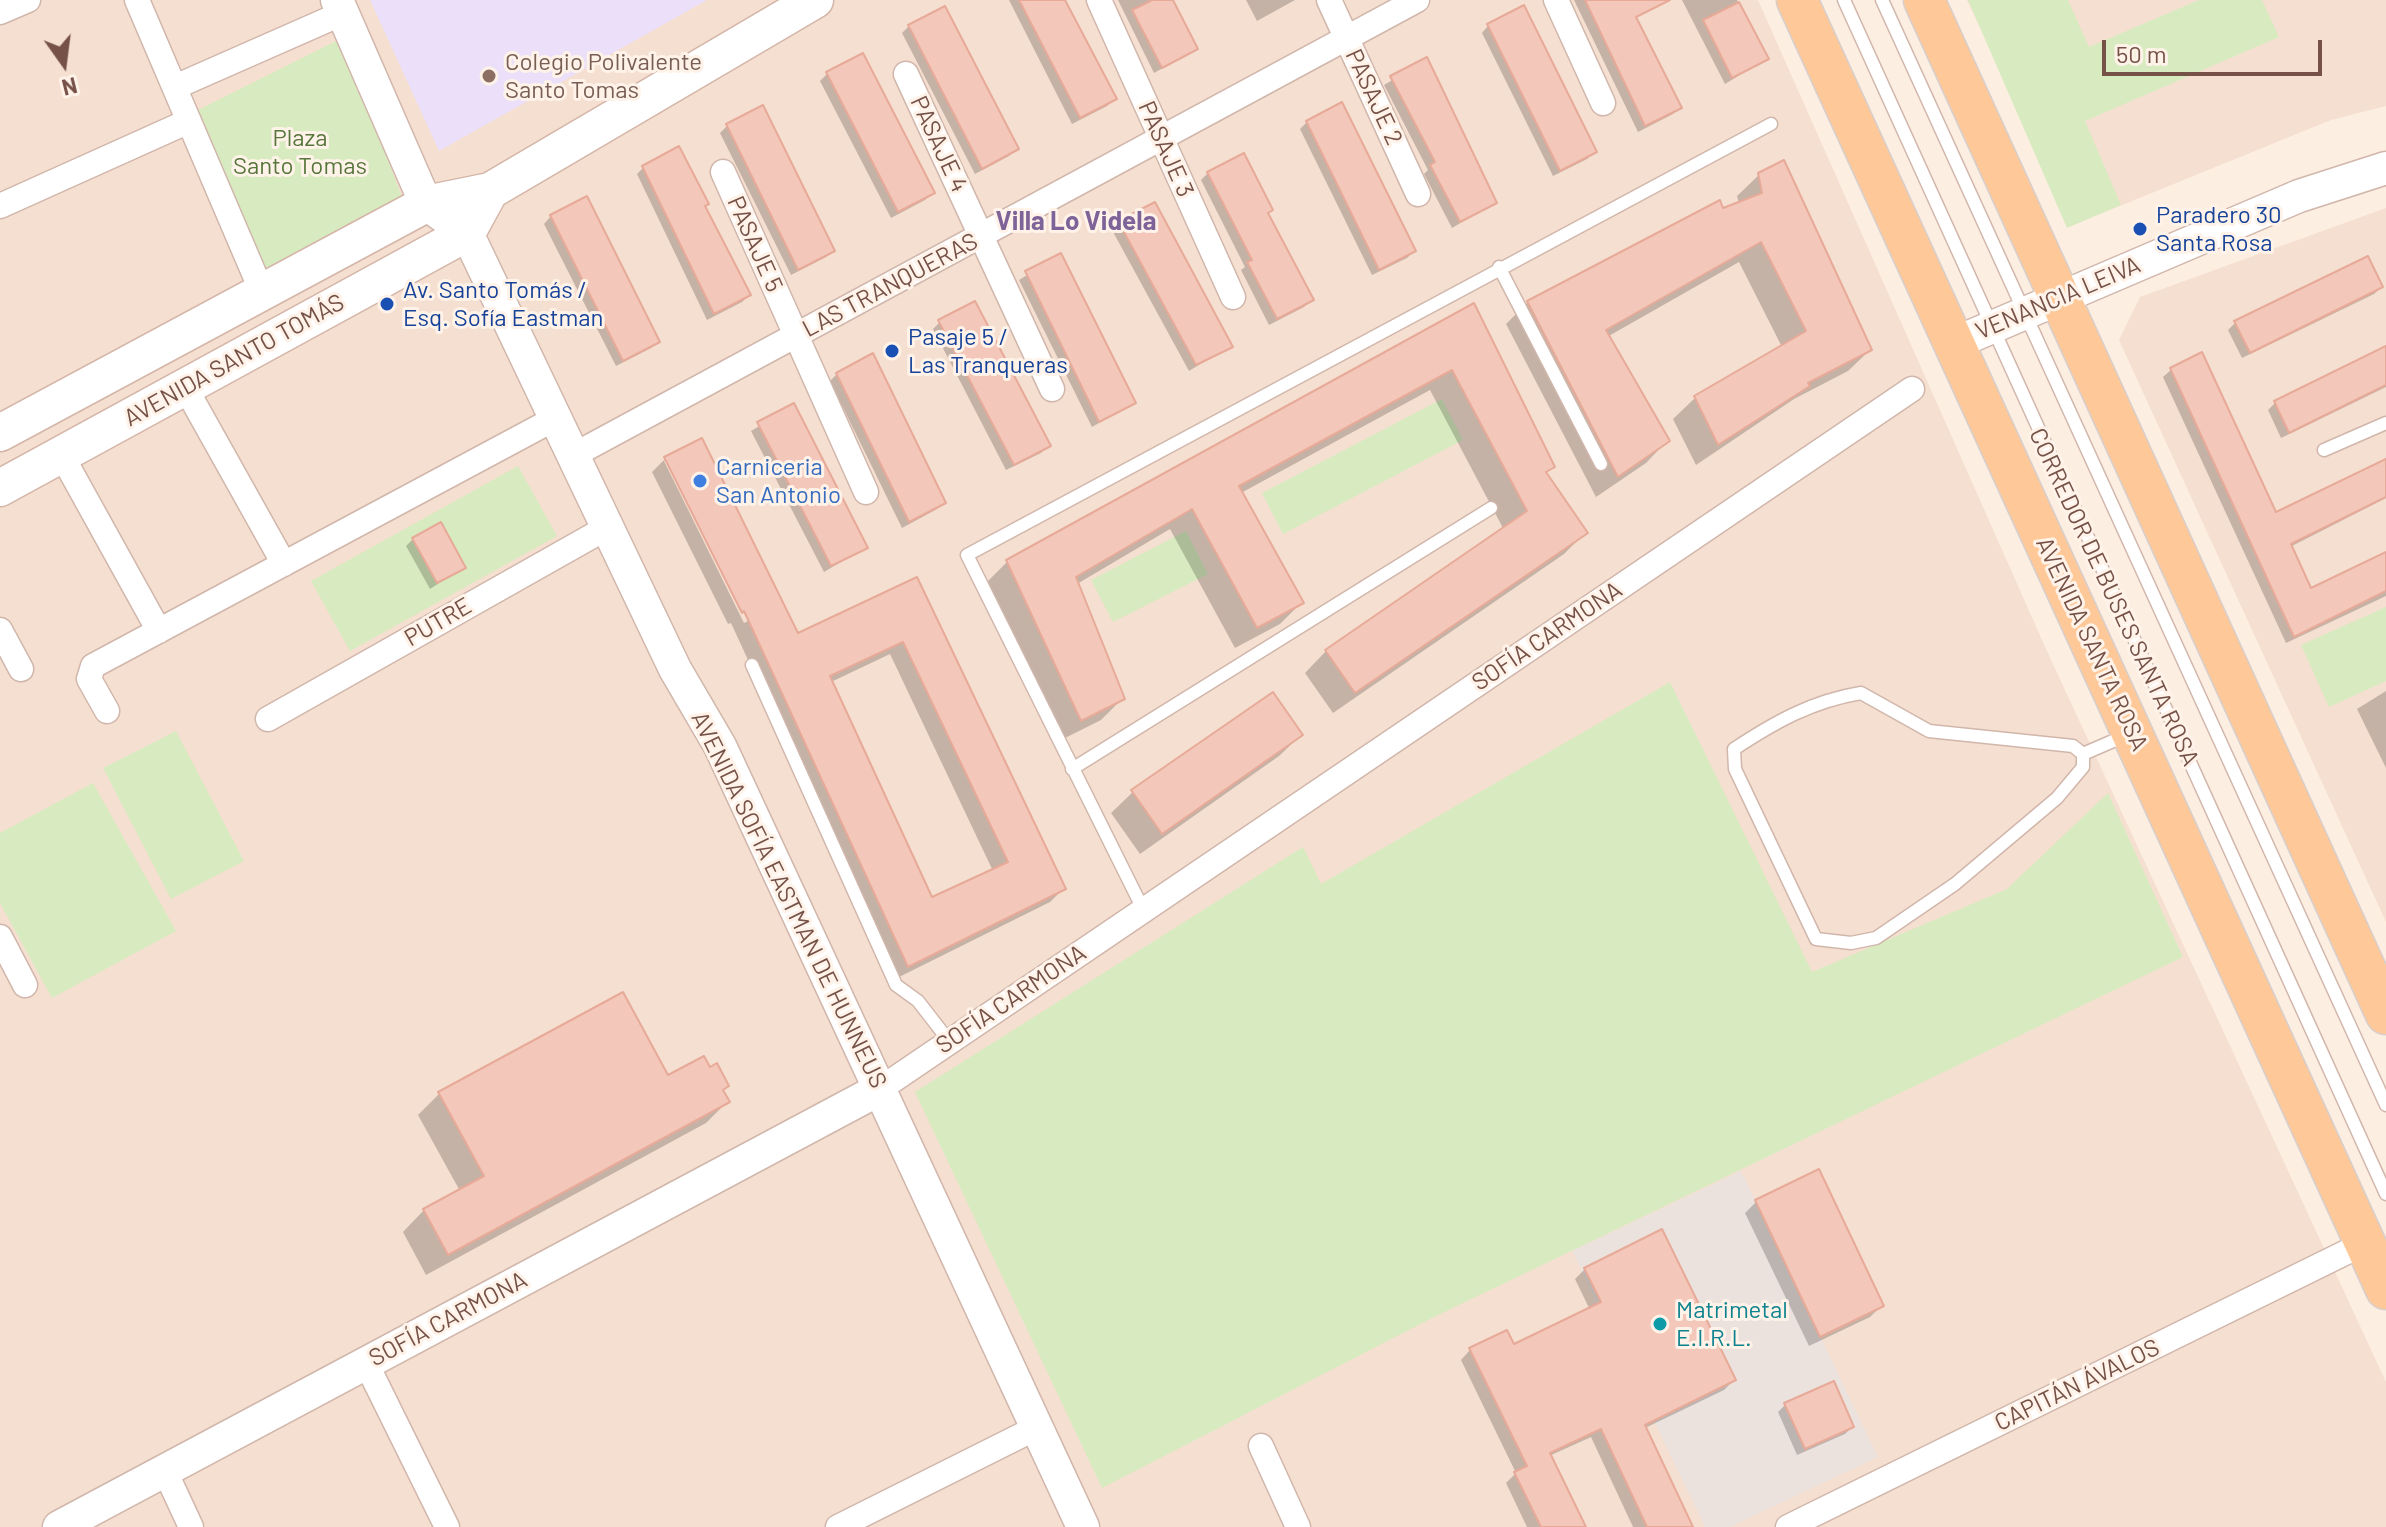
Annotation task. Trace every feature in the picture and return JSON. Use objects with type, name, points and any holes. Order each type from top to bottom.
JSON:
[{"type":"main road","name":"AVENIDA SANTO TOMÁS","points":[[0,433],[426,204],[490,191],[815,0]]},
{"type":"main road","name":"AVENIDA SANTA ROSA","points":[[1797,0],[2386,1289]]},
{"type":"main road","points":[[1924,0],[2041,304],[2386,1014]]},
{"type":"main road","points":[[467,233],[490,191]]},
{"type":"main road","name":"AVENIDA SANTO TOMÁS","points":[[0,488],[467,233]]},
{"type":"street","points":[[0,12],[28,0]]},
{"type":"street","points":[[137,0],[262,292]]},
{"type":"street","name":"PASAJE 3","points":[[1099,0],[1233,297]]},
{"type":"street","name":"PASAJE 2","points":[[1329,0],[1418,194]]},
{"type":"street","name":"LAS TRANQUERAS","points":[[574,455],[1417,0]]},
{"type":"street","points":[[1556,0],[1603,103]]},
{"type":"street","points":[[175,87],[340,7],[426,204],[467,233]]},
{"type":"street","name":"PASAJE 4","points":[[906,74],[1052,389]]},
{"type":"street","points":[[0,206],[189,121]]},
{"type":"street","name":"VENANCIA LEIVA","points":[[1955,343],[2299,196],[2386,168]]},
{"type":"street","name":"PASAJE 5","points":[[723,172],[866,492]]},
{"type":"street","name":"AVENIDA SOFÍA EASTMAN DE HUNNEUS","points":[[467,233],[675,669],[720,746],[1083,1527]]},
{"type":"street","points":[[185,387],[284,564]]},
{"type":"street","name":"SOFÍA CARMONA","points":[[59,1527],[880,1089],[1912,389]]},
{"type":"street","points":[[107,711],[89,679],[89,672],[159,631],[556,418]]},
{"type":"street","points":[[61,454],[159,631]]},
{"type":"street","name":"PUTRE","points":[[268,719],[608,527]]},
{"type":"street","points":[[0,630],[21,669]]},
{"type":"street","points":[[0,937],[25,985]]},
{"type":"street","name":"CAPITÁN ÁVALOS","points":[[1788,1527],[2365,1243]]},
{"type":"street","points":[[366,1363],[447,1527]]},
{"type":"street","points":[[838,1527],[1038,1427]]},
{"type":"street","points":[[1261,1446],[1298,1527]]},
{"type":"street","points":[[165,1471],[191,1527]]},
{"type":"lane","name":"CORREDOR DE BUSES SANTA ROSA","points":[[1844,0],[2386,1194]]},
{"type":"lane","name":"CORREDOR DE BUSES SANTA ROSA","points":[[1882,0],[2041,304],[2386,1105]]},
{"type":"lane","points":[[1143,909],[967,555],[1499,267],[1771,124]]},
{"type":"lane","points":[[1499,267],[1601,464]]},
{"type":"lane","points":[[2324,450],[2386,423]]},
{"type":"lane","points":[[1072,769],[1491,508]]},
{"type":"lane","points":[[752,665],[896,985],[918,1001],[949,1041]]},
{"type":"lane","points":[[1861,693],[1929,731],[2073,746],[2083,754],[2083,767],[2057,798],[1955,884],[1876,938],[1851,943],[1816,939],[1735,769],[1734,749],[1784,717],[1827,699],[1861,693]]},
{"type":"lane","points":[[2083,754],[2133,732]]},
{"type":"shaded area","points":[[0,0],[1758,0],[2046,649],[2386,1382],[2386,1527],[0,1527]]},
{"type":"shaded area","name":"Colegio Polivalente Santo Tomas","points":[[370,0],[707,0],[439,151]]},
{"type":"shaded area","points":[[1967,0],[2386,0],[2386,106],[2331,120],[2073,225]]},
{"type":"shaded area","points":[[2386,208],[2386,922],[2119,340],[2140,297]]},
{"type":"shaded area","points":[[1741,1171],[1878,1457],[1730,1527],[1705,1527],[1572,1251]]},
{"type":"green space","points":[[1968,0],[2068,0],[2089,47],[2199,0],[2262,0],[2279,37],[2085,121],[2121,205],[2067,228]]},
{"type":"green space","name":"Plaza Santo Tomas","points":[[342,38],[402,197],[265,271],[196,111]]},
{"type":"green space","points":[[1442,399],[1463,440],[1283,534],[1262,493]]},
{"type":"green space","points":[[518,466],[557,536],[350,651],[311,581]]},
{"type":"green space","points":[[1186,531],[1208,574],[1113,622],[1091,580]]},
{"type":"green space","points":[[2386,607],[2386,681],[2329,707],[2301,645]]},
{"type":"green space","points":[[1670,682],[1812,972],[2007,889],[2108,793],[2183,957],[1434,1317],[1102,1488],[915,1092],[1303,847],[1321,884]]},
{"type":"green space","points":[[176,731],[244,861],[171,899],[103,768]]},
{"type":"green space","points":[[93,783],[176,931],[52,998],[0,903],[0,833]]},
{"type":"building","points":[[1019,0],[1065,0],[1117,99],[1080,118]]},
{"type":"building","points":[[1152,0],[1173,0],[1198,49],[1162,68],[1132,10]]},
{"type":"building","points":[[1585,0],[1670,0],[1636,17],[1682,108],[1645,126]]},
{"type":"building","points":[[1739,2],[1769,59],[1732,78],[1703,20]]},
{"type":"building","points":[[1524,5],[1597,152],[1560,171],[1487,24]]},
{"type":"building","points":[[945,6],[1019,149],[982,169],[908,25]]},
{"type":"building","points":[[863,53],[935,193],[898,212],[826,72]]},
{"type":"building","points":[[1427,57],[1497,203],[1460,222],[1430,165],[1435,162],[1390,76]]},
{"type":"building","points":[[1342,102],[1416,251],[1379,270],[1306,121]]},
{"type":"building","points":[[763,105],[835,251],[798,270],[726,124]]},
{"type":"building","points":[[679,146],[709,204],[705,206],[751,295],[714,314],[642,166]]},
{"type":"building","points":[[1244,153],[1273,210],[1268,213],[1314,300],[1277,319],[1247,262],[1252,260],[1207,172]]},
{"type":"building","points":[[1784,160],[1872,350],[1808,383],[1810,386],[1718,445],[1694,396],[1806,331],[1761,242],[1606,330],[1670,441],[1618,477],[1527,301],[1720,200],[1723,208],[1762,193],[1758,173]]},
{"type":"building","points":[[587,196],[660,342],[623,361],[550,215]]},
{"type":"building","points":[[1155,202],[1233,347],[1196,365],[1118,221]]},
{"type":"building","points":[[1061,253],[1136,403],[1099,422],[1025,271]]},
{"type":"building","points":[[2368,256],[2383,287],[2250,353],[2234,321]]},
{"type":"building","points":[[975,301],[1051,446],[1014,465],[938,320]]},
{"type":"building","points":[[1474,303],[1555,467],[1546,472],[1588,533],[1355,693],[1325,650],[1527,511],[1452,370],[1239,486],[1304,603],[1257,628],[1192,509],[1076,577],[1125,699],[1081,721],[1006,560]]},
{"type":"building","points":[[2386,346],[2386,385],[2289,433],[2274,401]]},
{"type":"building","points":[[2202,352],[2276,512],[2386,459],[2386,497],[2291,544],[2311,588],[2386,552],[2386,591],[2294,637],[2170,368]]},
{"type":"building","points":[[873,353],[946,503],[909,522],[836,373]]},
{"type":"building","points":[[794,403],[868,548],[831,566],[757,422]]},
{"type":"building","points":[[702,438],[798,633],[917,577],[1066,889],[908,967],[744,611],[742,613],[664,457]],"holes":[[[903,642],[1008,862],[932,897],[830,676]]]},
{"type":"building","points":[[441,522],[466,568],[437,583],[412,538]]},
{"type":"building","points":[[1273,692],[1303,735],[1162,834],[1131,790]]},
{"type":"building","points":[[623,992],[668,1075],[704,1056],[710,1067],[717,1063],[729,1086],[723,1090],[730,1102],[448,1255],[423,1209],[484,1176],[438,1092]]},
{"type":"building","points":[[1819,1169],[1884,1306],[1820,1337],[1755,1200]]},
{"type":"building","points":[[1662,1229],[1736,1380],[1645,1425],[1693,1527],[1647,1527],[1601,1429],[1550,1453],[1586,1527],[1541,1527],[1514,1472],[1527,1466],[1469,1348],[1507,1330],[1514,1344],[1601,1302],[1584,1268]]},
{"type":"building","points":[[1834,1381],[1854,1427],[1805,1449],[1784,1403]]},
{"type":"place","name":"Colegio Polivalente Santo Tomas","points":[[489,76]]},
{"type":"place","name":"Paradero 30 Santa Rosa","points":[[2140,229]]},
{"type":"place","name":"Av. Santo Tomás / Esq. Sofía Eastman","points":[[387,304]]},
{"type":"place","name":"Pasaje 5 / Las Tranqueras","points":[[892,351]]},
{"type":"place","name":"Carniceria San Antonio","points":[[700,481]]},
{"type":"place","name":"Matrimetal E.I.R.L.","points":[[1660,1324]]},
{"type":"district","name":"Villa Lo Videla","points":[[1076,221]]}]
